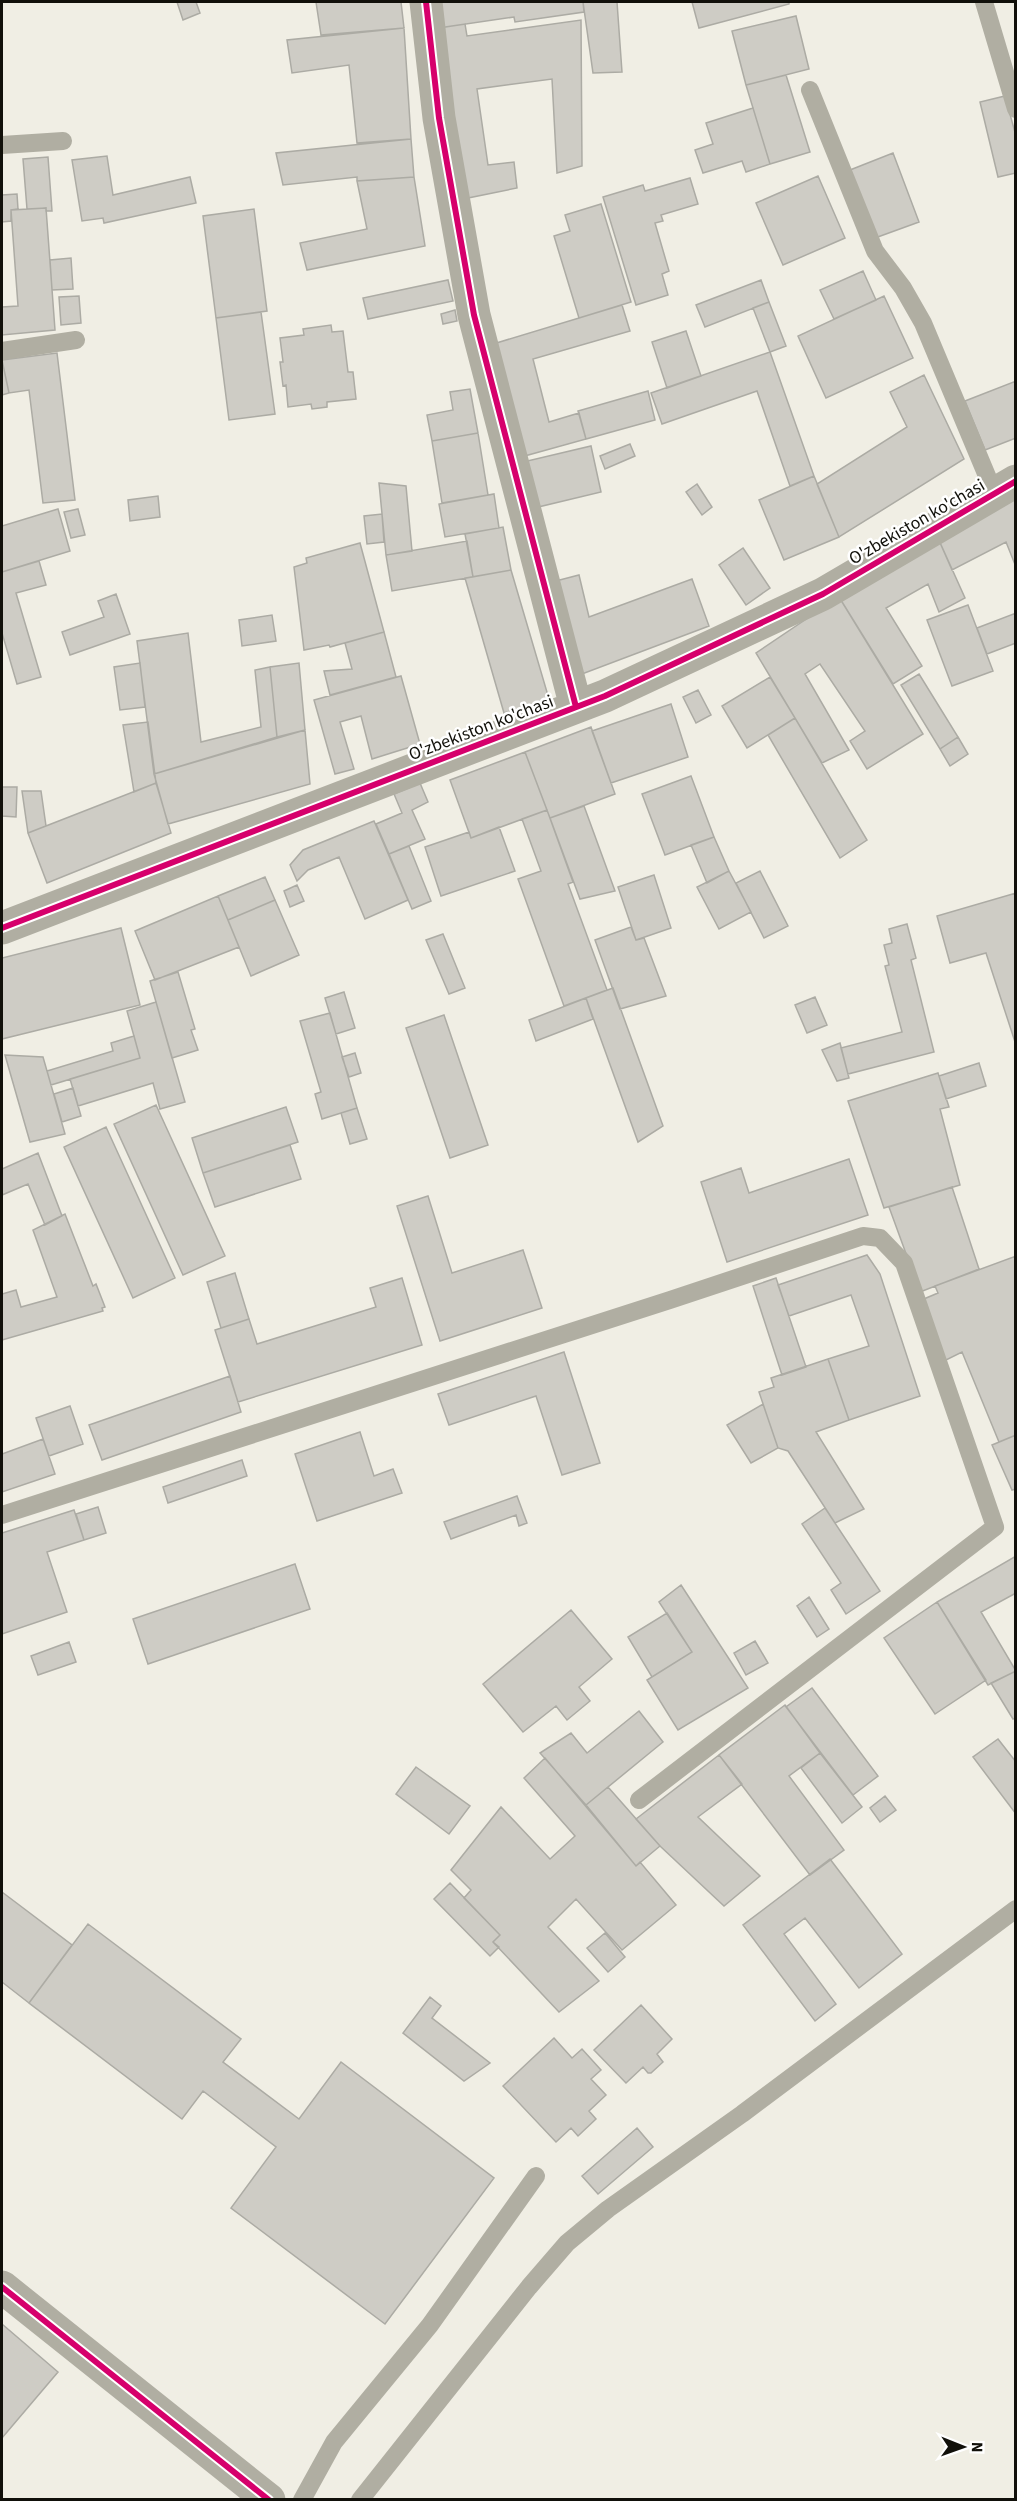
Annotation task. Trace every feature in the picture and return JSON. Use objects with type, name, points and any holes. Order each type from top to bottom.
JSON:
[{"type":"street","points":[[426,2],[439,118],[474,315],[576,707]]},
{"type":"street","name":"O'zbekiston ko'chasi","points":[[2,928],[604,696],[823,594],[1005,488]]},
{"type":"street","points":[[2,2287],[270,2499]]},
{"type":"lane","points":[[984,2],[1016,109]]},
{"type":"lane","points":[[810,90],[875,251],[903,288],[1005,488]]},
{"type":"lane","points":[[2,145],[63,141]]},
{"type":"lane","points":[[2,351],[76,340]]},
{"type":"lane","points":[[2,1515],[863,1236],[880,1238],[904,1263],[995,1527],[639,1800]]},
{"type":"lane","points":[[360,2499],[567,2243],[608,2209],[742,2114],[1016,1909]]},
{"type":"lane","points":[[302,2499],[334,2442],[430,2325],[536,2176]]},
{"type":"building","points":[[177,2],[196,2],[200,13],[183,20]]},
{"type":"building","points":[[316,2],[401,2],[404,28],[321,35]]},
{"type":"building","points":[[436,2],[583,2],[584,12],[515,22],[514,17],[439,28]]},
{"type":"building","points":[[583,2],[617,2],[622,72],[593,73]]},
{"type":"building","points":[[692,2],[789,2],[789,4],[699,28]]},
{"type":"building","points":[[796,16],[809,69],[746,85],[732,31]]},
{"type":"building","points":[[581,20],[582,166],[557,173],[552,79],[477,89],[488,165],[514,162],[517,188],[458,200],[439,28],[465,24],[467,36]]},
{"type":"building","points":[[404,28],[411,139],[357,143],[349,65],[292,73],[287,40]]},
{"type":"building","points":[[786,75],[810,152],[770,164],[746,85]]},
{"type":"building","points":[[1005,96],[1016,136],[1016,173],[998,177],[980,102]]},
{"type":"building","points":[[753,108],[770,164],[746,172],[742,161],[703,173],[695,150],[713,144],[706,123]]},
{"type":"building","points":[[411,139],[414,177],[357,181],[357,177],[283,185],[276,153]]},
{"type":"building","points":[[893,153],[919,222],[875,238],[850,170]]},
{"type":"building","points":[[107,156],[113,195],[190,177],[196,203],[104,223],[103,218],[82,221],[72,160]]},
{"type":"building","points":[[48,157],[52,211],[46,211],[46,208],[27,209],[23,159]]},
{"type":"building","points":[[818,176],[845,238],[783,265],[756,203]]},
{"type":"building","points":[[414,177],[425,246],[307,270],[300,243],[367,229],[357,181]]},
{"type":"building","points":[[690,178],[698,204],[661,215],[663,221],[655,223],[669,271],[662,274],[668,295],[636,305],[603,197],[643,185],[645,191]]},
{"type":"building","points":[[17,194],[18,209],[11,210],[11,221],[2,222],[2,195]]},
{"type":"building","points":[[601,204],[631,302],[579,318],[554,236],[570,231],[565,215]]},
{"type":"building","points":[[46,208],[55,330],[2,335],[2,307],[18,306],[11,210]]},
{"type":"building","points":[[254,209],[267,311],[216,318],[203,216]]},
{"type":"building","points":[[71,258],[73,289],[52,290],[50,260]]},
{"type":"building","points":[[863,271],[876,300],[834,319],[820,290]]},
{"type":"building","points":[[448,280],[453,301],[368,319],[363,298]]},
{"type":"building","points":[[761,280],[769,302],[705,327],[696,305]]},
{"type":"building","points":[[79,296],[81,323],[61,325],[59,297]]},
{"type":"building","points":[[884,296],[913,358],[826,398],[798,336]]},
{"type":"building","points":[[769,302],[786,346],[770,352],[753,308]]},
{"type":"building","points":[[622,305],[630,331],[533,359],[549,422],[579,413],[586,439],[521,457],[493,344]]},
{"type":"building","points":[[455,310],[457,321],[443,324],[441,314]]},
{"type":"building","points":[[261,312],[275,414],[229,420],[216,318]]},
{"type":"building","points":[[331,325],[332,332],[343,331],[348,372],[353,372],[356,399],[327,402],[327,407],[312,409],[311,404],[288,407],[286,385],[283,386],[280,362],[283,362],[280,338],[304,335],[303,329]]},
{"type":"building","points":[[686,331],[701,376],[667,388],[652,342]]},
{"type":"building","points":[[770,352],[814,476],[790,486],[757,391],[662,424],[651,393]]},
{"type":"building","points":[[57,353],[75,500],[43,503],[29,390],[9,393],[2,360]]},
{"type":"building","points":[[2,360],[9,393],[2,395]]},
{"type":"building","points":[[924,375],[964,459],[839,537],[817,484],[907,427],[890,392]]},
{"type":"building","points":[[1016,381],[1016,438],[985,450],[965,401]]},
{"type":"building","points":[[470,389],[478,433],[432,441],[427,415],[453,410],[450,392]]},
{"type":"building","points":[[648,391],[655,420],[586,439],[578,411]]},
{"type":"building","points":[[478,433],[488,495],[442,503],[432,441]]},
{"type":"building","points":[[630,444],[635,456],[605,469],[600,456]]},
{"type":"building","points":[[591,446],[601,492],[534,508],[523,462]]},
{"type":"building","points":[[814,476],[839,537],[784,560],[759,500]]},
{"type":"building","points":[[379,483],[406,486],[412,551],[386,555]]},
{"type":"building","points":[[697,484],[712,507],[702,515],[686,492]]},
{"type":"building","points":[[494,494],[499,528],[445,537],[439,504]]},
{"type":"building","points":[[158,496],[160,517],[130,521],[128,500]]},
{"type":"building","points":[[1016,499],[1016,567],[1006,542],[952,570],[938,538]]},
{"type":"building","points":[[58,509],[70,551],[2,572],[2,526]]},
{"type":"building","points":[[78,509],[85,535],[71,538],[64,512]]},
{"type":"building","points":[[382,514],[384,542],[367,544],[364,516]]},
{"type":"building","points":[[503,527],[511,570],[473,577],[465,534]]},
{"type":"building","points":[[938,538],[965,598],[939,612],[928,584],[886,608],[922,666],[893,684],[839,597]]},
{"type":"building","points":[[467,541],[473,577],[392,591],[386,555]]},
{"type":"building","points":[[360,543],[384,632],[330,647],[329,645],[304,650],[294,567],[307,563],[306,558]]},
{"type":"building","points":[[743,548],[770,588],[746,605],[719,565]]},
{"type":"building","points":[[39,561],[46,585],[16,593],[41,677],[17,684],[2,633],[2,572]]},
{"type":"building","points":[[511,570],[549,699],[504,713],[465,578]]},
{"type":"building","points":[[579,575],[589,617],[692,579],[709,626],[574,677],[548,583]]},
{"type":"building","points":[[116,594],[130,634],[70,655],[62,632],[104,617],[98,601]]},
{"type":"building","points":[[839,597],[923,734],[867,769],[850,741],[865,731],[820,664],[805,674],[849,750],[822,763],[756,653]]},
{"type":"building","points":[[968,605],[993,671],[952,686],[927,620]]},
{"type":"building","points":[[1016,613],[1016,643],[987,654],[977,628]]},
{"type":"building","points":[[272,615],[276,641],[242,646],[239,620]]},
{"type":"building","points":[[384,632],[396,677],[330,695],[324,671],[352,669],[345,643]]},
{"type":"building","points":[[188,633],[201,742],[261,727],[255,670],[270,667],[277,737],[154,774],[137,641]]},
{"type":"building","points":[[140,663],[145,707],[120,710],[114,667]]},
{"type":"building","points":[[299,663],[305,730],[277,737],[270,667]]},
{"type":"building","points":[[919,674],[958,737],[940,749],[901,685]]},
{"type":"building","points":[[401,676],[420,744],[372,759],[361,716],[340,722],[354,769],[335,774],[314,700]]},
{"type":"building","points":[[770,677],[795,718],[747,748],[722,706]]},
{"type":"building","points":[[698,690],[711,715],[696,723],[683,697]]},
{"type":"building","points":[[671,704],[688,757],[611,783],[592,731]]},
{"type":"building","points":[[795,718],[867,840],[840,858],[768,735]]},
{"type":"building","points":[[148,722],[156,783],[134,792],[123,725]]},
{"type":"building","points":[[591,727],[615,794],[550,818],[525,752]]},
{"type":"building","points":[[305,730],[310,784],[168,824],[154,774]]},
{"type":"building","points":[[958,737],[968,754],[950,766],[940,749]]},
{"type":"building","points":[[525,752],[547,810],[471,838],[450,780]]},
{"type":"building","points":[[691,776],[714,837],[665,855],[642,794]]},
{"type":"building","points":[[156,783],[171,833],[47,883],[28,833]]},
{"type":"building","points":[[420,783],[428,802],[412,810],[425,839],[389,854],[376,824],[402,813],[394,794]]},
{"type":"building","points":[[2,787],[17,787],[16,817],[2,816]]},
{"type":"building","points":[[22,791],[41,791],[46,826],[28,833]]},
{"type":"building","points":[[584,806],[615,891],[580,899],[550,818]]},
{"type":"building","points":[[547,810],[573,882],[568,884],[607,990],[564,1006],[518,879],[541,871],[522,819]]},
{"type":"building","points":[[374,821],[408,900],[365,919],[339,857],[308,870],[297,881],[290,865],[303,850]]},
{"type":"building","points":[[499,827],[515,871],[441,896],[425,847],[469,832],[471,838]]},
{"type":"building","points":[[714,837],[729,871],[707,883],[691,845]]},
{"type":"building","points":[[409,846],[431,901],[412,909],[389,854]]},
{"type":"building","points":[[729,871],[751,912],[719,929],[697,887]]},
{"type":"building","points":[[760,871],[788,926],[764,938],[736,883]]},
{"type":"building","points":[[654,875],[671,928],[636,940],[618,887]]},
{"type":"building","points":[[265,877],[275,900],[228,920],[218,896]]},
{"type":"building","points":[[297,885],[304,901],[290,907],[284,891]]},
{"type":"building","points":[[1016,893],[1016,1045],[986,953],[950,963],[937,916]]},
{"type":"building","points":[[218,896],[239,947],[155,980],[135,931]]},
{"type":"building","points":[[275,900],[299,955],[251,976],[228,920]]},
{"type":"building","points":[[907,924],[916,958],[911,960],[934,1052],[848,1074],[841,1048],[902,1032],[885,966],[889,965],[884,945],[892,943],[889,929]]},
{"type":"building","points":[[631,927],[636,940],[644,938],[666,996],[620,1009],[595,940]]},
{"type":"building","points":[[121,928],[140,1005],[2,1039],[2,958]]},
{"type":"building","points":[[443,934],[465,988],[449,994],[426,940]]},
{"type":"building","points":[[178,972],[195,1029],[191,1030],[198,1050],[172,1058],[150,981]]},
{"type":"building","points":[[613,988],[663,1126],[638,1142],[586,998]]},
{"type":"building","points":[[344,992],[355,1028],[336,1034],[325,998]]},
{"type":"building","points":[[815,997],[827,1025],[807,1033],[795,1005]]},
{"type":"building","points":[[586,998],[593,1019],[536,1041],[529,1020]]},
{"type":"building","points":[[156,1002],[185,1102],[160,1109],[153,1083],[78,1106],[70,1079],[140,1058],[127,1011]]},
{"type":"building","points":[[330,1013],[357,1108],[322,1119],[315,1094],[321,1092],[300,1021]]},
{"type":"building","points":[[444,1015],[488,1145],[450,1158],[406,1028]]},
{"type":"building","points":[[134,1036],[140,1058],[51,1085],[47,1071],[113,1051],[111,1043]]},
{"type":"building","points":[[840,1043],[849,1078],[837,1081],[822,1050]]},
{"type":"building","points":[[355,1053],[361,1073],[349,1077],[342,1057]]},
{"type":"building","points":[[5,1055],[43,1057],[65,1134],[30,1142]]},
{"type":"building","points":[[979,1063],[986,1086],[946,1099],[939,1076]]},
{"type":"building","points":[[938,1073],[949,1107],[940,1109],[960,1185],[884,1208],[848,1101]]},
{"type":"building","points":[[73,1088],[81,1116],[62,1122],[54,1094]]},
{"type":"building","points":[[156,1105],[225,1256],[183,1275],[114,1124]]},
{"type":"building","points":[[286,1107],[298,1142],[203,1173],[192,1138]]},
{"type":"building","points":[[357,1108],[367,1139],[350,1144],[341,1113]]},
{"type":"building","points":[[106,1127],[175,1278],[133,1298],[64,1147]]},
{"type":"building","points":[[290,1145],[301,1179],[215,1207],[203,1173]]},
{"type":"building","points":[[38,1153],[62,1216],[45,1225],[28,1184],[2,1195],[2,1169]]},
{"type":"building","points":[[849,1159],[868,1215],[727,1262],[701,1182],[741,1168],[749,1193]]},
{"type":"building","points":[[952,1187],[979,1269],[920,1292],[889,1207]]},
{"type":"building","points":[[428,1196],[452,1273],[523,1250],[542,1308],[440,1341],[397,1206]]},
{"type":"building","points":[[65,1214],[93,1286],[96,1284],[105,1307],[102,1308],[103,1311],[2,1340],[2,1294],[16,1290],[21,1307],[57,1297],[33,1230]]},
{"type":"building","points":[[867,1255],[880,1274],[920,1396],[849,1420],[828,1359],[869,1346],[851,1295],[789,1316],[778,1285]]},
{"type":"building","points":[[1016,1256],[1016,1435],[999,1442],[962,1352],[944,1361],[919,1301],[938,1293],[935,1286]]},
{"type":"building","points":[[235,1273],[249,1319],[221,1328],[207,1282]]},
{"type":"building","points":[[402,1278],[422,1345],[238,1402],[215,1330],[249,1319],[257,1344],[376,1307],[370,1288]]},
{"type":"building","points":[[776,1278],[806,1367],[782,1375],[753,1286]]},
{"type":"building","points":[[564,1352],[600,1463],[562,1475],[536,1396],[449,1425],[438,1394]]},
{"type":"building","points":[[828,1359],[849,1420],[816,1432],[864,1509],[835,1523],[788,1451],[778,1448],[759,1392],[774,1387],[771,1378]]},
{"type":"building","points":[[230,1376],[241,1412],[102,1460],[89,1425]]},
{"type":"building","points":[[763,1404],[778,1448],[751,1463],[727,1425]]},
{"type":"building","points":[[70,1406],[83,1444],[49,1456],[36,1418]]},
{"type":"building","points":[[360,1432],[374,1476],[393,1469],[402,1493],[317,1521],[295,1454]]},
{"type":"building","points":[[1016,1435],[1016,1489],[1012,1490],[992,1445]]},
{"type":"building","points":[[43,1439],[55,1474],[2,1492],[2,1454]]},
{"type":"building","points":[[242,1460],[247,1476],[168,1503],[163,1487]]},
{"type":"building","points":[[517,1496],[527,1523],[519,1526],[516,1515],[451,1539],[444,1522]]},
{"type":"building","points":[[98,1507],[106,1533],[84,1540],[76,1514]]},
{"type":"building","points":[[825,1508],[880,1591],[846,1614],[831,1590],[841,1583],[802,1524]]},
{"type":"building","points":[[74,1510],[84,1540],[47,1552],[67,1612],[2,1634],[2,1533]]},
{"type":"building","points":[[1016,1556],[1016,1593],[981,1612],[1016,1671],[988,1685],[937,1602]]},
{"type":"building","points":[[295,1564],[310,1609],[148,1664],[133,1619]]},
{"type":"building","points":[[681,1585],[748,1688],[678,1730],[647,1680],[692,1652],[659,1602]]},
{"type":"building","points":[[809,1597],[829,1629],[817,1637],[797,1606]]},
{"type":"building","points":[[937,1602],[986,1680],[935,1714],[884,1638]]},
{"type":"building","points":[[571,1610],[612,1659],[579,1687],[590,1701],[567,1720],[556,1706],[523,1732],[483,1684]]},
{"type":"building","points":[[667,1613],[692,1652],[652,1677],[628,1637]]},
{"type":"building","points":[[755,1641],[768,1663],[746,1675],[734,1653]]},
{"type":"building","points":[[69,1642],[76,1662],[38,1675],[31,1656]]},
{"type":"building","points":[[1016,1671],[1016,1718],[1013,1719],[991,1683]]},
{"type":"building","points":[[812,1688],[878,1776],[853,1795],[786,1707]]},
{"type":"building","points":[[785,1705],[820,1753],[789,1776],[844,1850],[810,1875],[719,1755]]},
{"type":"building","points":[[639,1711],[663,1742],[586,1805],[540,1753],[571,1733],[587,1753]]},
{"type":"building","points":[[998,1739],[1016,1762],[1016,1814],[973,1757]]},
{"type":"building","points":[[820,1753],[862,1807],[842,1823],[801,1768]]},
{"type":"building","points":[[719,1755],[742,1784],[698,1817],[760,1876],[724,1906],[660,1846],[636,1819]]},
{"type":"building","points":[[545,1758],[636,1866],[640,1862],[676,1905],[622,1950],[576,1899],[548,1927],[599,1981],[559,2012],[493,1942],[500,1935],[464,1898],[471,1890],[451,1870],[501,1807],[550,1859],[575,1836],[524,1778]]},
{"type":"building","points":[[416,1767],[470,1806],[449,1834],[396,1794]]},
{"type":"building","points":[[608,1787],[660,1846],[636,1866],[586,1805]]},
{"type":"building","points":[[885,1796],[896,1810],[880,1822],[870,1808]]},
{"type":"building","points":[[830,1859],[902,1954],[859,1988],[805,1918],[784,1934],[836,2004],[815,2021],[743,1925]]},
{"type":"building","points":[[450,1883],[500,1935],[493,1942],[499,1947],[490,1956],[434,1899]]},
{"type":"building","points":[[2,1892],[72,1945],[29,2003],[2,1982]]},
{"type":"building","points":[[88,1924],[241,2039],[223,2062],[299,2119],[341,2062],[494,2178],[385,2324],[231,2208],[276,2147],[203,2091],[182,2119],[29,2003]]},
{"type":"building","points":[[605,1933],[625,1957],[608,1972],[587,1948]]},
{"type":"building","points":[[430,1997],[441,2006],[432,2018],[490,2063],[464,2081],[403,2033]]},
{"type":"building","points":[[641,2005],[672,2039],[657,2054],[663,2062],[651,2073],[643,2067],[626,2083],[594,2050]]},
{"type":"building","points":[[554,2038],[572,2058],[582,2049],[601,2070],[591,2079],[606,2095],[589,2111],[596,2119],[578,2136],[571,2128],[556,2142],[503,2086]]},
{"type":"building","points":[[637,2128],[653,2147],[598,2194],[582,2176]]},
{"type":"building","points":[[2,2324],[58,2372],[2,2438]]},
{"type":"cycle path","points":[[426,2],[439,118],[474,315],[576,707]]},
{"type":"cycle path","points":[[2,928],[605,696],[823,594],[1016,481]]},
{"type":"cycle path","points":[[2,2287],[269,2500]]}]
